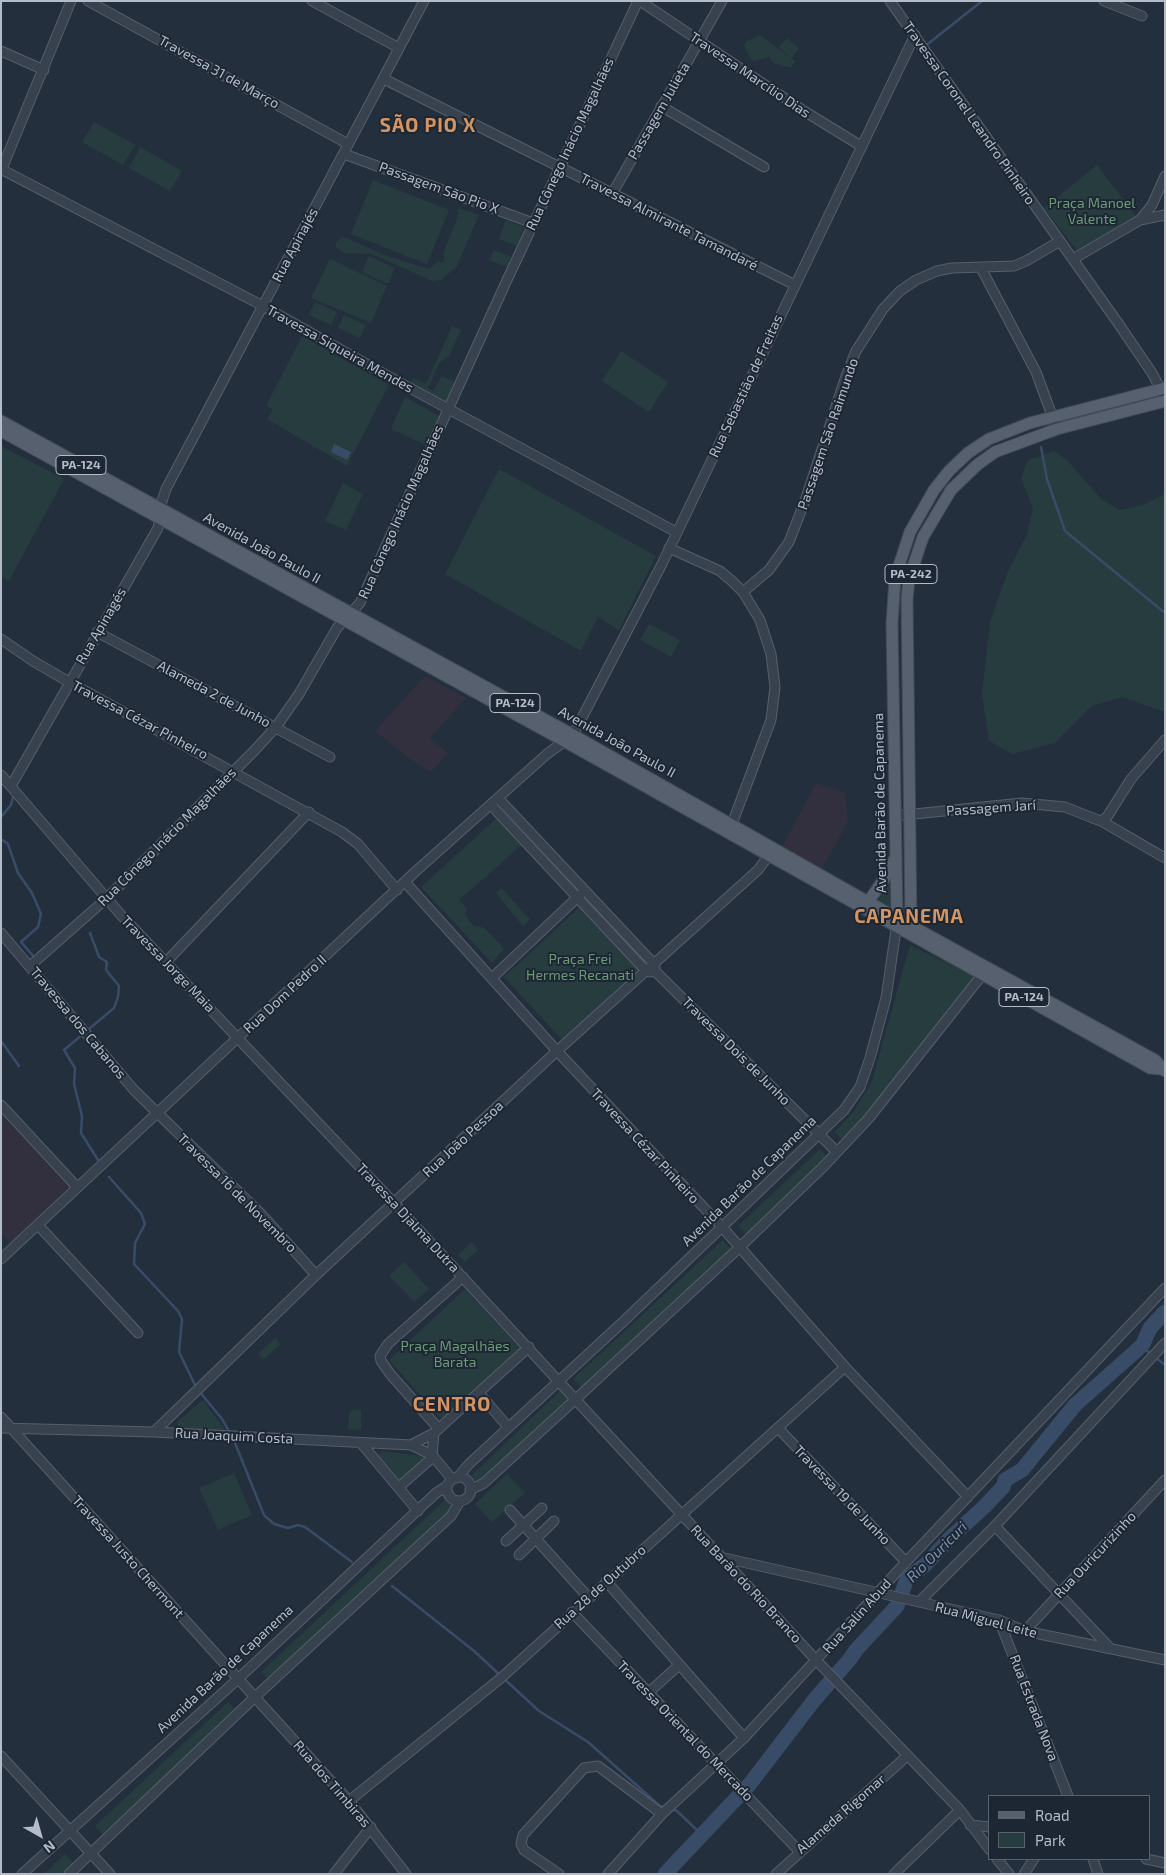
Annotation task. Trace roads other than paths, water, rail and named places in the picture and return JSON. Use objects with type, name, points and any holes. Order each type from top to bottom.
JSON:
[{"type":"main road","name":"Avenida Barão de Capanema","points":[[894,923],[895,816],[892,624],[895,578],[900,557],[920,511],[934,490],[968,453],[1007,431],[1054,417],[1164,394]]},
{"type":"main road","name":"Avenida Barão de Capanema","points":[[911,925],[909,903],[906,661],[909,580],[920,543],[951,490],[976,465],[994,452],[1164,394]]},
{"type":"main road","name":"Avenida João Paulo II","points":[[1,421],[79,469]]},
{"type":"main road","name":"Avenida João Paulo II","points":[[1,431],[79,469],[160,513],[569,738],[894,923],[1154,1060],[1163,1067]]},
{"type":"main road","points":[[968,453],[976,465]]},
{"type":"main road","points":[[895,578],[909,580]]},
{"type":"main road","points":[[893,660],[906,661]]},
{"type":"main road","name":"Avenida João Paulo II","points":[[569,738],[732,824],[772,852]]},
{"type":"main road","points":[[865,906],[895,858]]},
{"type":"main road","points":[[894,923],[909,903]]},
{"type":"main road","name":"Avenida João Paulo II","points":[[894,923],[911,925],[985,971]]},
{"type":"street","points":[[1,170],[71,1]]},
{"type":"street","name":"Travessa 31 de Março","points":[[88,1],[348,144]]},
{"type":"street","points":[[312,1],[399,48]]},
{"type":"street","name":"Rua Apinajés","points":[[160,513],[166,489],[424,1]]},
{"type":"street","name":"Travessa Marcílio Dias","points":[[639,1],[804,111],[861,146]]},
{"type":"street","name":"Rua Cônego Inácio Magalhães","points":[[30,966],[107,898],[235,771],[276,727],[311,675],[337,628],[360,603],[560,166],[639,1]]},
{"type":"street","name":"Passagem Julieta","points":[[612,194],[722,1]]},
{"type":"street","name":"Travessa Coronel Leandro Pinheiro","points":[[890,1],[1073,259],[1164,394]]},
{"type":"street","points":[[1104,1],[1120,4],[1142,16]]},
{"type":"street","name":"Rua Sebastião de Freitas","points":[[569,738],[584,717],[669,548],[915,35]]},
{"type":"street","points":[[1,50],[44,70]]},
{"type":"street","name":"Travessa Almirante Tamandaré","points":[[384,79],[794,285]]},
{"type":"street","points":[[661,106],[764,167]]},
{"type":"street","name":"Passagem São Pio X","points":[[344,154],[534,223]]},
{"type":"street","name":"Travessa Siqueira Mendes","points":[[1,170],[263,306],[448,409],[676,532]]},
{"type":"street","points":[[1140,220],[1152,205],[1165,176]]},
{"type":"street","points":[[1073,259],[1140,220],[1165,214]]},
{"type":"street","name":"Passagem São Raimundo","points":[[743,592],[768,570],[789,542],[856,351],[883,309],[900,291],[936,272],[952,268],[1014,266],[1026,262],[1060,241]]},
{"type":"street","points":[[981,268],[1024,348],[1054,417],[1057,429]]},
{"type":"street","name":"Rua Apinagés","points":[[11,786],[154,533],[160,513]]},
{"type":"street","points":[[669,548],[720,571],[743,592],[760,620],[771,654],[775,687],[767,734],[732,824]]},
{"type":"street","name":"Alameda 2 de Junho","points":[[97,632],[330,757]]},
{"type":"street","name":"Travessa Cézar Pinheiro","points":[[1,639],[69,682],[309,812],[353,840],[397,890]]},
{"type":"street","name":"Rua Dom Pedro II","points":[[1,1259],[405,882],[547,754],[569,738]]},
{"type":"street","points":[[1101,821],[1114,807],[1131,779],[1165,740]]},
{"type":"street","name":"Travessa Jorge Maia","points":[[1,775],[107,898],[238,1037]]},
{"type":"street","name":"Travessa Dois de Junho","points":[[498,798],[646,971]]},
{"type":"street","name":"Passagem Jarí","points":[[895,816],[1035,804],[1065,807],[1101,821],[1165,858]]},
{"type":"street","name":"Travessa Dois de Junho","points":[[491,805],[837,1152]]},
{"type":"street","points":[[166,962],[309,812]]},
{"type":"street","name":"Rua João Pessoa","points":[[154,1432],[316,1275],[646,971],[655,968],[747,880],[772,852]]},
{"type":"street","name":"Travessa Cézar Pinheiro","points":[[405,882],[557,1052],[722,1227],[845,1367],[968,1497]]},
{"type":"street","points":[[492,978],[581,895]]},
{"type":"street","name":"Avenida Barão de Capanema","points":[[22,1874],[238,1679],[452,1481],[820,1134],[852,1100],[866,1073],[886,998],[894,923]]},
{"type":"street","name":"Travessa dos Cabanos","points":[[1,933],[116,1069],[156,1113]]},
{"type":"street","points":[[470,1490],[484,1483],[740,1248],[837,1152],[869,1118],[985,971]]},
{"type":"street","name":"Travessa Djalma Dutra","points":[[238,1037],[577,1398]]},
{"type":"street","points":[[1,1105],[77,1187]]},
{"type":"street","name":"Travessa 16 de Novembro","points":[[156,1113],[261,1214],[316,1275]]},
{"type":"street","points":[[38,1225],[138,1333]]},
{"type":"street","points":[[399,1488],[432,1456],[436,1431],[391,1375],[381,1361],[380,1356],[388,1344],[464,1277]]},
{"type":"street","name":"Rua Salin Abud","points":[[608,1874],[662,1814],[744,1738],[817,1661],[906,1562],[1165,1288]]},
{"type":"street","points":[[919,1602],[994,1526],[1165,1343]]},
{"type":"street","points":[[410,1445],[436,1431],[529,1347]]},
{"type":"street","name":"Rua 28 de Outubro","points":[[350,1801],[501,1678],[588,1597],[845,1367]]},
{"type":"street","points":[[479,1393],[508,1427]]},
{"type":"street","name":"Rua Barão do Rio Branco","points":[[577,1398],[720,1557],[960,1810],[988,1848]]},
{"type":"street","name":"Travessa Justo Chermont","points":[[1,1417],[255,1697]]},
{"type":"street","name":"Rua Joaquim Costa","points":[[1,1428],[154,1432],[410,1445],[432,1456],[452,1481]]},
{"type":"street","name":"Travessa 19 de Junho","points":[[778,1428],[906,1562]]},
{"type":"street","points":[[361,1442],[418,1511]]},
{"type":"street","name":"Rua Ouricurizinho","points":[[1025,1631],[1165,1480]]},
{"type":"street","points":[[69,1874],[255,1697],[451,1516],[460,1501],[467,1498],[470,1490],[468,1482],[452,1481],[450,1497],[460,1501]]},
{"type":"street","points":[[506,1541],[542,1508]]},
{"type":"street","points":[[510,1510],[588,1597]]},
{"type":"street","points":[[519,1555],[554,1521]]},
{"type":"street","points":[[994,1526],[1110,1648]]},
{"type":"street","name":"Rua Miguel Leite","points":[[720,1557],[999,1620],[1025,1631],[1165,1660]]},
{"type":"street","points":[[606,1581],[678,1666],[744,1738]]},
{"type":"street","name":"Travessa Oriental do Mercado","points":[[572,1612],[799,1851]]},
{"type":"street","name":"Rua Estrada Nova","points":[[999,1620],[1068,1795]]},
{"type":"street","points":[[648,1693],[678,1666]]},
{"type":"street","name":"Rua dos Timbiras","points":[[255,1697],[350,1801],[406,1874]]},
{"type":"street","points":[[1,1756],[110,1874]]},
{"type":"street","name":"Alameda Rigomar","points":[[776,1874],[799,1851],[907,1756]]},
{"type":"street","points":[[559,1874],[524,1850],[521,1844],[523,1835],[584,1768],[598,1766],[662,1814]]},
{"type":"street","points":[[894,1874],[960,1810]]},
{"type":"street","points":[[970,1825],[988,1827]]},
{"type":"street","points":[[334,1874],[371,1827]]},
{"type":"street","points":[[998,1860],[1009,1874]]},
{"type":"street","points":[[1024,1874],[1033,1860]]},
{"type":"street","points":[[1093,1860],[1098,1874]]},
{"type":"street","points":[[1151,1860],[1165,1863]]},
{"type":"water","points":[[334,444],[351,452],[347,460],[331,452]]},
{"type":"waterway","points":[[919,51],[982,1]]},
{"type":"waterway","points":[[1041,447],[1047,479],[1065,531],[1165,613]]},
{"type":"waterway","points":[[1,817],[11,805],[13,797]]},
{"type":"waterway","points":[[1,839],[8,844],[18,873],[32,893],[41,914],[38,927],[21,942],[35,958]]},
{"type":"waterway","points":[[90,933],[99,957],[107,962],[106,970],[119,986],[118,997],[114,1008],[64,1050],[75,1068],[74,1084],[82,1116],[81,1133],[98,1160]]},
{"type":"waterway","points":[[1,1041],[19,1066]]},
{"type":"waterway","points":[[109,1177],[141,1213],[145,1224],[135,1243],[134,1264],[178,1311],[182,1319],[179,1352],[196,1387]]},
{"type":"waterway","name":"Rio Ouricuri","points":[[665,1874],[749,1785],[815,1699],[856,1650],[897,1606],[907,1579],[926,1564],[950,1538],[984,1507],[1003,1487],[1005,1480],[1022,1470],[1075,1405],[1143,1344],[1150,1328],[1165,1312]]},
{"type":"waterway","points":[[1143,1344],[1146,1350],[1165,1365]]},
{"type":"waterway","points":[[199,1391],[222,1419],[230,1433]]},
{"type":"waterway","points":[[233,1438],[264,1515],[274,1524],[288,1528],[298,1525],[305,1527],[352,1562]]},
{"type":"waterway","points":[[392,1586],[474,1651],[539,1711],[588,1742],[660,1806],[666,1808]]},
{"type":"waterway","points":[[671,1809],[677,1811],[701,1834]]},
{"type":"district","name":"SÃO PIO X","points":[[428,126]]},
{"type":"district","name":"CAPANEMA","points":[[909,917]]},
{"type":"district","name":"CENTRO","points":[[452,1405]]},
{"type":"park label","name":"Praça Manoel Valente","points":[[1092,212]]},
{"type":"park label","name":"Praça Frei Hermes Recanati","points":[[580,968]]},
{"type":"park label","name":"Praça Magalhães Barata","points":[[455,1354]]}]
